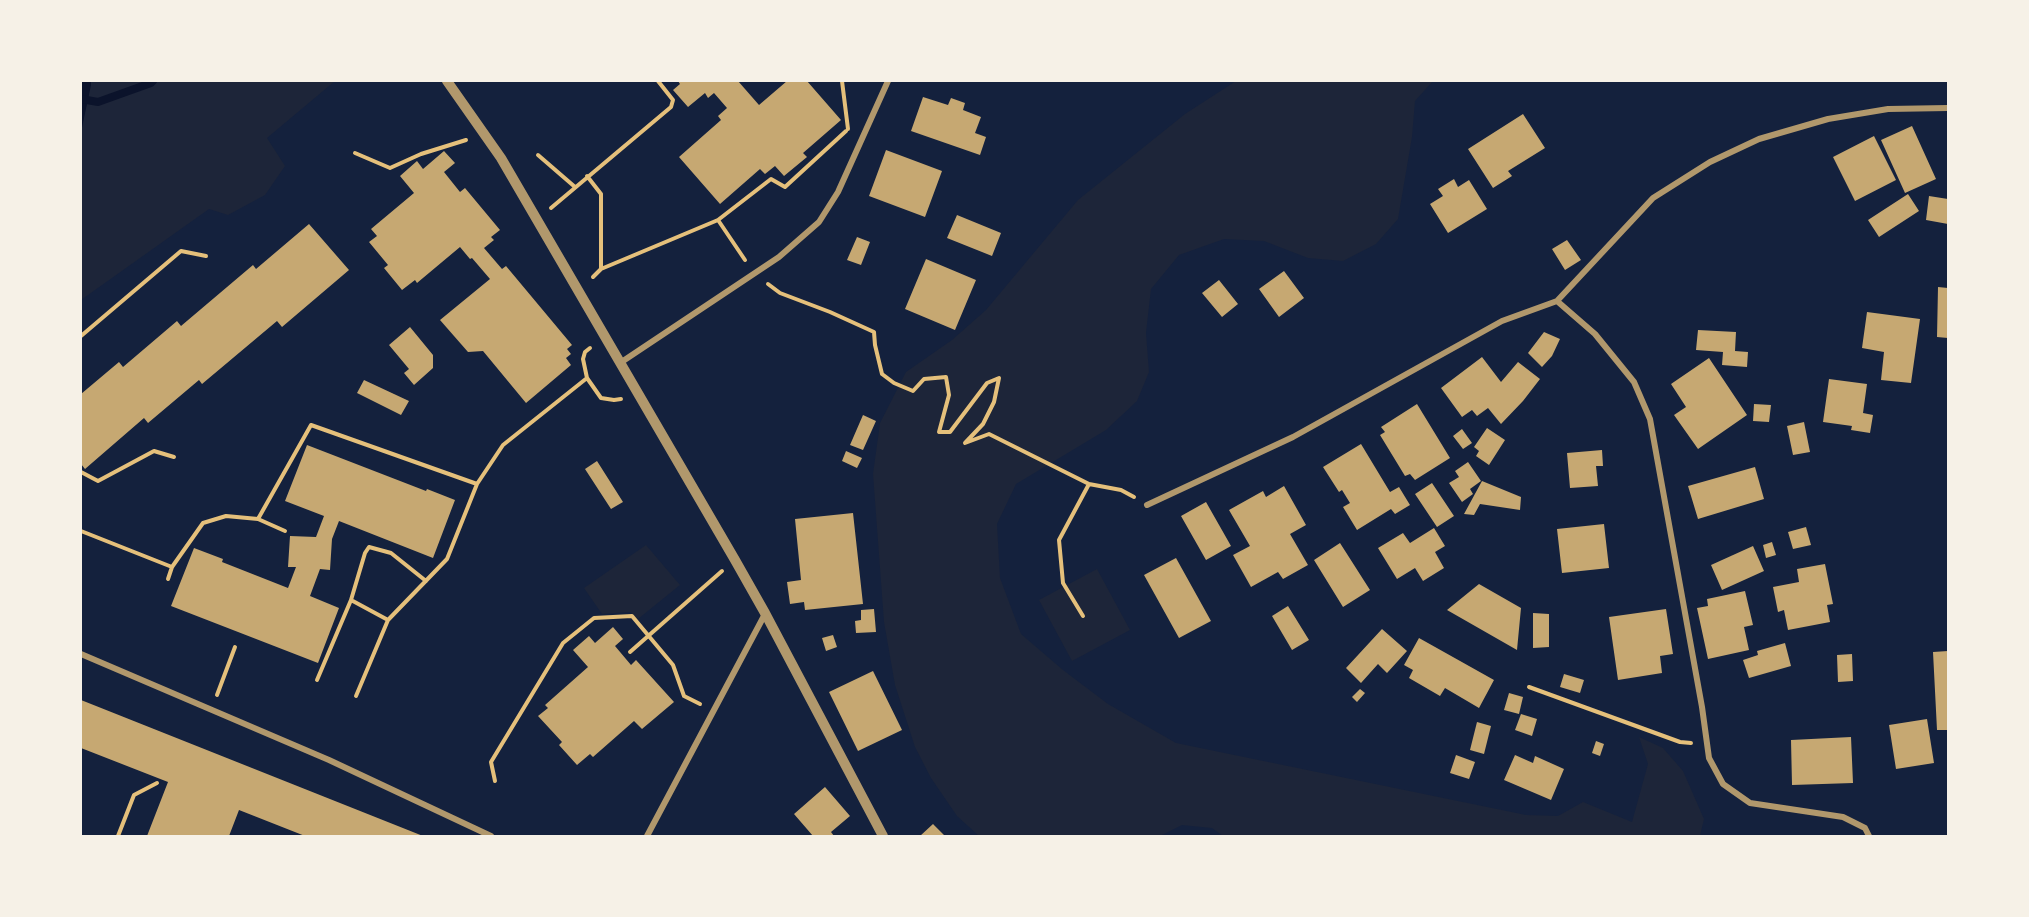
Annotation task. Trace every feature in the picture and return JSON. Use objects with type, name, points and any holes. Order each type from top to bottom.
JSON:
[{"type":"street","points":[[447,81],[485,135],[538,219],[604,337],[735,560],[765,612],[883,836]]},
{"type":"street","points":[[620,363],[779,258],[819,222],[838,192],[888,81]]},
{"type":"street","points":[[1147,505],[1293,437],[1502,321],[1557,301],[1653,198],[1710,162],[1759,139],[1828,119],[1888,109],[1948,108]]},
{"type":"street","points":[[1557,301],[1595,334],[1634,382],[1650,419],[1709,758],[1723,784],[1750,803],[1843,817],[1865,828],[1869,836]]},
{"type":"street","points":[[647,836],[765,612]]},
{"type":"street","points":[[81,654],[329,760],[491,836]]},
{"type":"path","points":[[538,219],[671,107],[673,99],[658,81]]},
{"type":"path","points":[[842,81],[848,130]]},
{"type":"path","points":[[848,130],[863,135]]},
{"type":"path","points":[[592,278],[601,269],[717,220],[771,179],[785,187],[848,130]]},
{"type":"path","points":[[355,153],[390,168],[421,154],[485,135]]},
{"type":"path","points":[[538,155],[575,187]]},
{"type":"path","points":[[587,176],[601,194],[601,269]]},
{"type":"path","points":[[717,220],[754,274],[780,293],[874,332],[882,374],[894,383],[913,391],[924,379],[946,378],[949,395],[939,432],[950,432],[987,383],[999,378],[994,402],[983,424],[965,442],[989,434],[1089,484],[1121,490],[1147,505]]},
{"type":"path","points":[[81,336],[181,251],[206,256]]},
{"type":"path","points":[[604,337],[585,352],[583,359],[587,378],[601,398],[621,399],[637,391]]},
{"type":"path","points":[[356,696],[388,620],[447,558],[477,484],[503,445],[587,378]]},
{"type":"path","points":[[258,519],[311,426],[477,484]]},
{"type":"path","points":[[81,472],[98,481],[154,451],[174,457]]},
{"type":"path","points":[[1083,616],[1063,583],[1059,540],[1089,484]]},
{"type":"path","points":[[168,579],[172,567],[203,523],[226,516],[258,519],[285,531]]},
{"type":"path","points":[[81,531],[172,567]]},
{"type":"path","points":[[317,680],[351,600],[365,553],[369,547],[391,553],[426,581]]},
{"type":"path","points":[[630,652],[735,560]]},
{"type":"path","points":[[351,600],[388,620]]},
{"type":"path","points":[[495,781],[491,762],[563,644],[594,618],[632,616],[673,665],[684,696],[714,711]]},
{"type":"path","points":[[211,710],[235,647]]},
{"type":"path","points":[[1529,687],[1680,742],[1707,742]]},
{"type":"path","points":[[118,836],[134,795],[157,783]]},
{"type":"shaded area","points":[[81,81],[91,81],[91,85],[81,132]]},
{"type":"shaded area","points":[[91,81],[335,81],[267,138],[285,166],[265,195],[228,215],[209,209],[81,300],[81,132]]},
{"type":"shaded area","points":[[1236,81],[1433,81],[1415,101],[1412,137],[1398,219],[1376,244],[1343,261],[1308,258],[1264,241],[1224,239],[1179,255],[1151,289],[1146,333],[1149,372],[1137,401],[1106,430],[1016,484],[997,524],[1000,578],[1021,634],[1108,704],[1176,743],[1526,815],[1558,816],[1583,802],[1632,822],[1648,764],[1639,737],[1663,748],[1683,771],[1704,819],[1700,836],[1223,836],[1212,828],[1182,825],[1160,836],[979,836],[957,816],[931,778],[915,747],[895,685],[884,622],[873,474],[880,423],[906,372],[952,340],[986,310],[1078,200],[1185,114]]},
{"type":"shaded area","points":[[646,545],[680,585],[638,619],[630,612],[602,614],[584,588]]},
{"type":"shaded area","points":[[1097,569],[1130,630],[1072,661],[1039,600]]},
{"type":"building","points":[[678,81],[738,81],[759,105],[787,81],[807,81],[841,120],[803,153],[807,157],[784,176],[775,166],[765,174],[760,169],[720,204],[679,157],[721,120],[718,116],[727,108],[714,93],[708,98],[705,93],[688,107],[673,90],[680,84]]},
{"type":"building","points":[[923,97],[948,105],[951,98],[965,103],[963,110],[981,117],[975,133],[986,137],[980,155],[911,131]]},
{"type":"building","points":[[1523,114],[1545,148],[1508,171],[1512,176],[1493,188],[1468,149]]},
{"type":"building","points":[[1912,126],[1936,179],[1905,193],[1881,140]]},
{"type":"building","points":[[1874,136],[1896,180],[1855,201],[1833,157]]},
{"type":"building","points":[[886,150],[942,171],[925,217],[869,196]]},
{"type":"building","points":[[444,151],[455,163],[444,172],[460,192],[465,188],[500,230],[491,237],[494,240],[484,248],[502,269],[506,266],[572,345],[567,349],[571,354],[566,358],[571,365],[526,403],[483,351],[468,352],[440,320],[490,279],[472,258],[470,259],[460,247],[417,283],[415,280],[402,290],[384,268],[388,265],[369,242],[377,236],[371,229],[414,193],[400,176],[417,161],[423,169]]},
{"type":"building","points":[[1454,179],[1458,187],[1469,180],[1487,209],[1448,233],[1430,204],[1443,196],[1438,189]]},
{"type":"building","points":[[1908,194],[1919,211],[1879,237],[1868,220]]},
{"type":"building","points":[[1929,196],[1948,199],[1948,224],[1926,220]]},
{"type":"building","points":[[957,215],[1001,233],[992,256],[947,238]]},
{"type":"building","points":[[309,224],[349,270],[282,327],[277,321],[202,384],[199,380],[148,423],[144,418],[85,469],[81,464],[81,394],[119,362],[123,367],[177,321],[181,326],[253,265],[256,269]]},
{"type":"building","points":[[857,237],[870,242],[861,265],[847,260]]},
{"type":"building","points":[[1567,240],[1581,260],[1565,270],[1552,249]]},
{"type":"building","points":[[926,259],[976,280],[955,330],[905,309]]},
{"type":"building","points":[[1284,271],[1304,298],[1279,317],[1259,289]]},
{"type":"building","points":[[1219,280],[1238,304],[1222,317],[1202,293]]},
{"type":"building","points":[[1938,287],[1948,288],[1948,338],[1937,337]]},
{"type":"building","points":[[1867,312],[1920,319],[1911,383],[1881,380],[1884,352],[1862,348]]},
{"type":"building","points":[[410,327],[433,355],[433,368],[414,385],[404,373],[409,369],[389,345]]},
{"type":"building","points":[[1698,330],[1736,332],[1735,351],[1748,352],[1747,367],[1722,365],[1723,352],[1696,350]]},
{"type":"building","points":[[1544,332],[1560,339],[1552,356],[1542,367],[1528,353]]},
{"type":"building","points":[[1482,357],[1501,382],[1518,362],[1540,379],[1501,424],[1488,408],[1477,416],[1472,410],[1462,417],[1441,388]]},
{"type":"building","points":[[1709,358],[1747,415],[1698,449],[1674,415],[1686,407],[1671,384]]},
{"type":"building","points":[[1829,379],[1867,384],[1863,413],[1873,415],[1870,433],[1851,430],[1852,426],[1823,422]]},
{"type":"building","points":[[364,380],[409,401],[401,415],[357,393]]},
{"type":"building","points":[[1417,404],[1450,458],[1415,480],[1410,474],[1405,476],[1380,435],[1385,432],[1381,427]]},
{"type":"building","points":[[1754,404],[1771,405],[1769,422],[1753,421]]},
{"type":"building","points":[[863,415],[876,421],[863,450],[850,445]]},
{"type":"building","points":[[1804,422],[1810,452],[1793,455],[1787,426]]},
{"type":"building","points":[[1487,428],[1505,440],[1489,465],[1476,456],[1479,451],[1474,447]]},
{"type":"building","points":[[1462,429],[1472,443],[1463,449],[1453,436]]},
{"type":"building","points":[[1361,444],[1390,492],[1399,487],[1410,505],[1395,514],[1391,509],[1357,530],[1343,507],[1350,503],[1342,490],[1339,492],[1323,467]]},
{"type":"building","points":[[307,445],[455,500],[433,558],[339,521],[332,539],[330,570],[320,569],[310,596],[339,608],[318,663],[171,606],[194,548],[223,559],[222,562],[288,588],[296,567],[288,567],[290,536],[316,537],[324,516],[285,501]]},
{"type":"building","points":[[1602,450],[1603,466],[1596,466],[1598,486],[1570,488],[1567,453]]},
{"type":"building","points":[[846,451],[862,458],[857,468],[842,461]]},
{"type":"building","points":[[597,461],[623,502],[611,509],[585,469]]},
{"type":"building","points":[[1468,462],[1481,481],[1470,489],[1473,494],[1462,502],[1449,483],[1459,477],[1455,471]]},
{"type":"building","points":[[1755,467],[1764,499],[1698,519],[1688,486]]},
{"type":"building","points":[[1482,481],[1521,497],[1520,510],[1480,504],[1474,515],[1464,514]]},
{"type":"building","points":[[1432,483],[1454,516],[1437,527],[1415,494]]},
{"type":"building","points":[[1284,486],[1306,525],[1290,534],[1308,565],[1283,579],[1278,572],[1251,587],[1233,555],[1250,546],[1229,510],[1263,491],[1266,497]]},
{"type":"building","points":[[1206,502],[1231,546],[1206,560],[1181,516]]},
{"type":"building","points":[[853,513],[863,604],[805,610],[804,602],[790,604],[787,582],[801,580],[795,519]]},
{"type":"building","points":[[1604,524],[1609,568],[1562,573],[1557,529]]},
{"type":"building","points":[[1806,527],[1811,545],[1793,549],[1788,532]]},
{"type":"building","points":[[1434,528],[1445,546],[1435,552],[1444,568],[1423,581],[1415,568],[1397,579],[1378,548],[1403,533],[1410,543]]},
{"type":"building","points":[[1772,542],[1776,555],[1766,558],[1763,545]]},
{"type":"building","points":[[1340,543],[1370,590],[1343,607],[1314,560]]},
{"type":"building","points":[[1753,546],[1764,571],[1722,590],[1711,565]]},
{"type":"building","points":[[1176,558],[1211,621],[1179,638],[1144,575]]},
{"type":"building","points":[[1825,564],[1833,604],[1827,605],[1830,622],[1788,630],[1784,610],[1778,612],[1773,587],[1799,582],[1797,569]]},
{"type":"building","points":[[1479,584],[1521,608],[1517,650],[1447,610]]},
{"type":"building","points":[[1745,591],[1753,625],[1744,627],[1749,650],[1708,659],[1697,608],[1708,606],[1707,599]]},
{"type":"building","points":[[1288,606],[1309,640],[1292,650],[1272,616]]},
{"type":"building","points":[[874,609],[876,632],[856,633],[855,621],[861,620],[861,610]]},
{"type":"building","points":[[1666,609],[1673,654],[1660,656],[1662,673],[1618,680],[1609,617]]},
{"type":"building","points":[[1533,613],[1549,614],[1549,647],[1533,648]]},
{"type":"building","points":[[613,627],[623,639],[615,646],[631,665],[636,660],[674,702],[642,729],[634,721],[593,757],[590,754],[577,765],[559,745],[562,742],[538,716],[548,708],[545,705],[588,667],[573,650],[589,636],[595,643]]},
{"type":"building","points":[[1382,629],[1407,651],[1387,673],[1378,664],[1361,683],[1346,668]]},
{"type":"building","points":[[833,635],[837,647],[826,651],[822,638]]},
{"type":"building","points":[[1419,638],[1494,680],[1479,708],[1445,688],[1440,696],[1409,678],[1413,670],[1404,665]]},
{"type":"building","points":[[1785,643],[1791,666],[1749,678],[1743,660],[1758,655],[1757,651]]},
{"type":"building","points":[[1948,651],[1948,730],[1937,730],[1933,652]]},
{"type":"building","points":[[1852,654],[1853,681],[1838,682],[1837,655]]},
{"type":"building","points":[[873,671],[902,730],[858,751],[829,692]]},
{"type":"building","points":[[1564,674],[1584,680],[1580,693],[1560,687]]},
{"type":"building","points":[[1360,689],[1365,693],[1357,702],[1352,697]]},
{"type":"building","points":[[1509,693],[1523,697],[1519,714],[1504,710]]},
{"type":"building","points":[[81,700],[423,836],[305,836],[239,810],[229,836],[147,836],[168,782],[81,748]]},
{"type":"building","points":[[1521,714],[1537,719],[1532,736],[1515,730]]},
{"type":"building","points":[[1927,719],[1934,763],[1896,769],[1889,725]]},
{"type":"building","points":[[1477,722],[1491,726],[1484,754],[1470,750]]},
{"type":"building","points":[[1851,737],[1853,783],[1792,785],[1791,740]]},
{"type":"building","points":[[1596,741],[1604,744],[1600,756],[1592,753]]},
{"type":"building","points":[[1456,755],[1475,762],[1469,779],[1450,773]]},
{"type":"building","points":[[1515,755],[1533,763],[1535,756],[1564,769],[1551,800],[1504,780]]},
{"type":"building","points":[[825,787],[850,816],[831,832],[834,836],[813,836],[794,814]]},
{"type":"building","points":[[933,824],[945,836],[920,836]]},
{"type":"waterway","points":[[81,99],[98,102],[153,81]]}]
